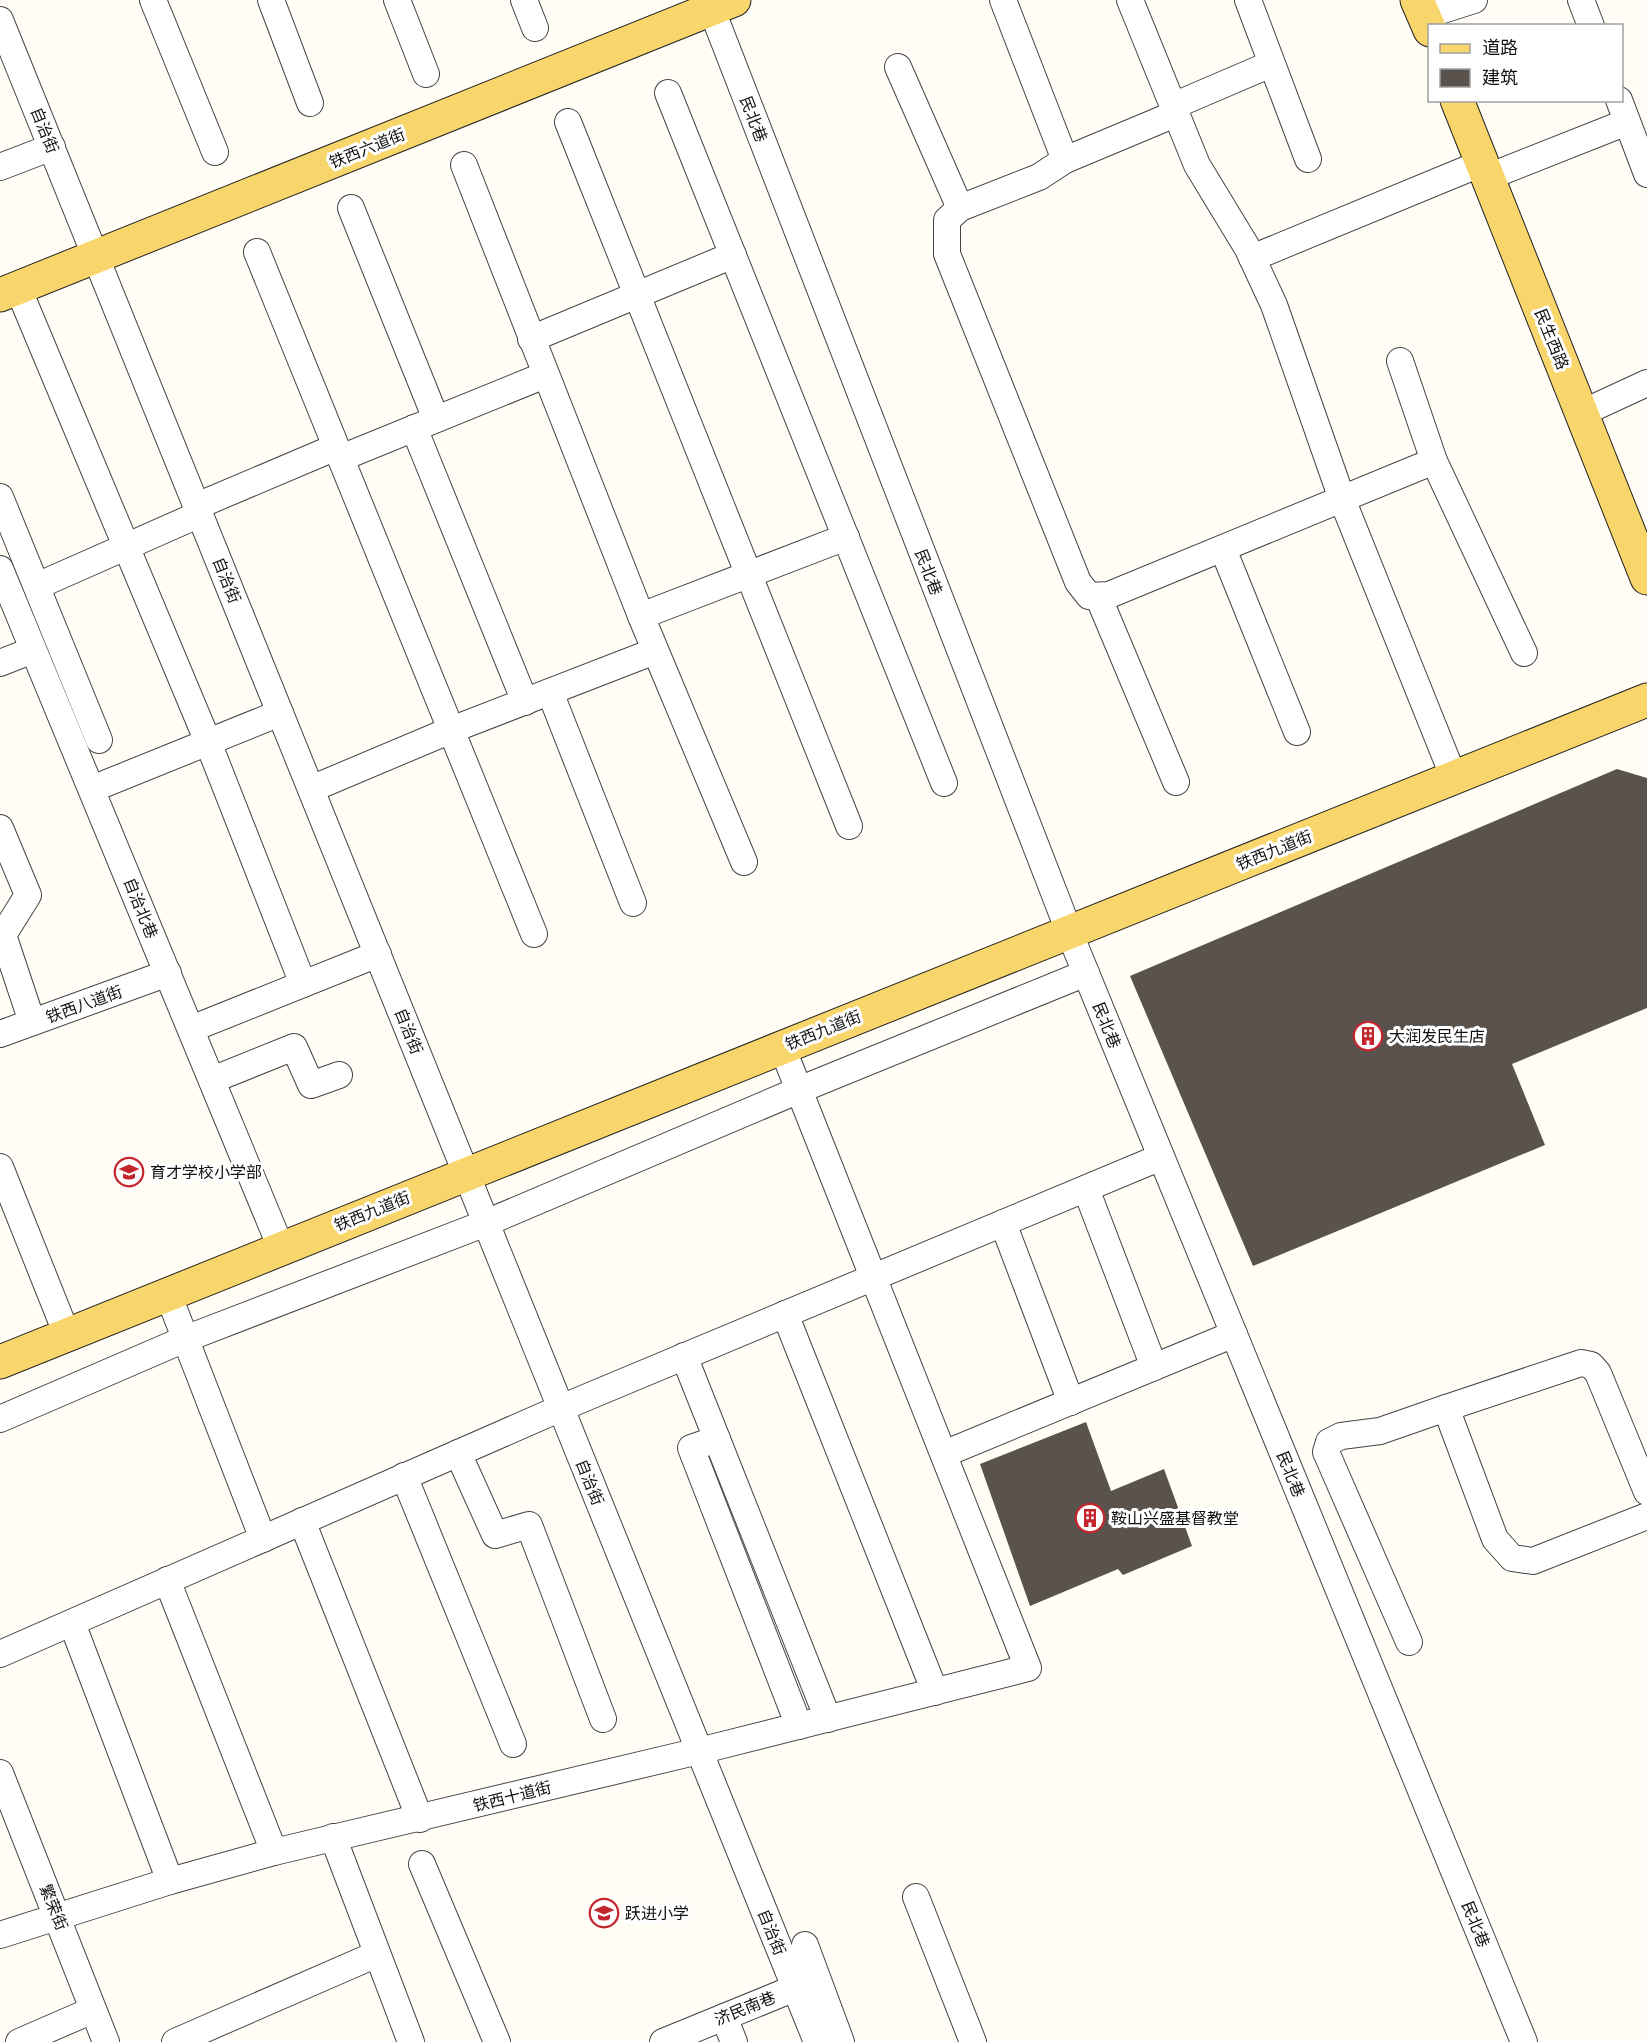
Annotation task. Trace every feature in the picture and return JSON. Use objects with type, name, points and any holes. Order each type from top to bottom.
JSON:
[{"type":"main road","name":"铁西六道街","points":[[9,292],[718,3]]},
{"type":"main road","name":"民生西路","points":[[1458,102],[1647,578]]},
{"type":"main road","name":"铁西九道街","points":[[0,1362],[1647,700]]},
{"type":"street","points":[[153,0],[215,152]]},
{"type":"street","points":[[271,0],[310,104]]},
{"type":"street","points":[[397,0],[426,74]]},
{"type":"street","points":[[524,0],[535,28]]},
{"type":"street","points":[[1003,0],[1065,160]]},
{"type":"street","points":[[1130,0],[1197,165],[1252,258],[1274,304],[1342,500],[1454,778]]},
{"type":"street","points":[[1248,0],[1308,159]]},
{"type":"street","points":[[1424,15],[1474,0]]},
{"type":"street","points":[[1581,0],[1590,24]]},
{"type":"street","name":"民北巷","points":[[718,3],[1069,932],[1524,2042]]},
{"type":"street","name":"自治街","points":[[0,20],[817,2042]]},
{"type":"street","points":[[1271,64],[1065,160],[1039,177],[960,208],[946,220],[947,254],[1078,582],[1089,596],[1110,595],[1434,461]]},
{"type":"street","points":[[898,67],[960,208]]},
{"type":"street","points":[[669,93],[944,783]]},
{"type":"street","points":[[1252,258],[1485,170],[1623,111],[1647,174]]},
{"type":"street","points":[[568,122],[849,826]]},
{"type":"street","points":[[0,167],[52,147]]},
{"type":"street","points":[[464,165],[655,651],[744,862]]},
{"type":"street","points":[[351,208],[425,424],[525,702]]},
{"type":"street","points":[[257,252],[534,934]]},
{"type":"street","points":[[531,339],[639,297],[733,255]]},
{"type":"street","points":[[9,292],[208,742],[303,984]]},
{"type":"street","points":[[1400,361],[1434,461],[1524,653]]},
{"type":"street","points":[[37,586],[124,548],[198,510],[338,453],[425,424],[545,375]]},
{"type":"street","points":[[1582,413],[1647,384]]},
{"type":"street","points":[[0,497],[99,740]]},
{"type":"street","points":[[641,616],[846,537]]},
{"type":"street","points":[[1223,549],[1297,732]]},
{"type":"street","name":"自治北巷","points":[[0,569],[281,1248]]},
{"type":"street","points":[[1098,596],[1176,782]]},
{"type":"street","points":[[0,663],[33,650]]},
{"type":"street","points":[[311,789],[451,730],[655,651]]},
{"type":"street","points":[[550,692],[633,903]]},
{"type":"street","points":[[92,789],[280,713]]},
{"type":"street","points":[[0,828],[28,895],[3,936],[32,1022]]},
{"type":"street","points":[[190,1029],[378,954]]},
{"type":"street","name":"铁西八道街","points":[[0,1034],[168,973]]},
{"type":"street","points":[[0,1419],[185,1340],[486,1222],[799,1090],[1086,973]]},
{"type":"street","points":[[212,1080],[294,1047],[311,1085],[339,1075]]},
{"type":"street","points":[[782,1047],[944,1454],[1234,1334]]},
{"type":"street","points":[[0,1654],[561,1408],[1161,1157]]},
{"type":"street","points":[[0,1167],[67,1335]]},
{"type":"street","points":[[1086,1189],[1154,1367]]},
{"type":"street","points":[[1003,1223],[1071,1402]]},
{"type":"street","points":[[168,1294],[263,1539]]},
{"type":"street","points":[[784,1314],[935,1692]]},
{"type":"street","points":[[684,1356],[828,1719]]},
{"type":"street","points":[[1408,1642],[1326,1452],[1329,1442],[1341,1436],[1380,1431],[1581,1363],[1591,1365],[1598,1373],[1647,1492]]},
{"type":"street","points":[[1446,1408],[1495,1539],[1512,1558],[1533,1561],[1647,1516]]},
{"type":"street","points":[[717,1438],[691,1448],[799,1726]]},
{"type":"street","points":[[458,1453],[495,1535],[529,1525],[603,1719]]},
{"type":"street","name":"铁西十道街","points":[[0,1935],[170,1881],[274,1852],[699,1751],[1028,1668],[944,1454]]},
{"type":"street","points":[[404,1476],[513,1744]]},
{"type":"street","points":[[302,1521],[420,1819]]},
{"type":"street","points":[[168,1580],[274,1852]]},
{"type":"street","points":[[72,1623],[170,1881]]},
{"type":"street","name":"繁荣街","points":[[0,1773],[106,2042]]},
{"type":"street","points":[[333,1837],[411,2042]]},
{"type":"street","points":[[422,1864],[497,2042]]},
{"type":"street","points":[[916,1897],[973,2042]]},
{"type":"street","points":[[805,1945],[841,2042]]},
{"type":"street","points":[[175,2042],[377,1954]]},
{"type":"street","name":"济民南巷","points":[[663,2042],[795,1988]]},
{"type":"street","points":[[19,2042],[93,2010]]},
{"type":"street","points":[[724,2017],[734,2042]]},
{"type":"building","name":"大润发民生店","points":[[1617,769],[1647,778],[1647,1008],[1512,1064],[1545,1145],[1253,1266],[1130,976]]},
{"type":"building","name":"鞍山兴盛基督教堂","points":[[1086,1422],[1111,1491],[1164,1469],[1192,1546],[1123,1575],[1118,1569],[1030,1606],[980,1464]]},
{"type":"place","name":"大润发民生店","points":[[1368,1036]]},
{"type":"place","name":"育才学校小学部","points":[[129,1172]]},
{"type":"place","name":"鞍山兴盛基督教堂","points":[[1090,1518]]},
{"type":"place","name":"跃进小学","points":[[604,1913]]}]
